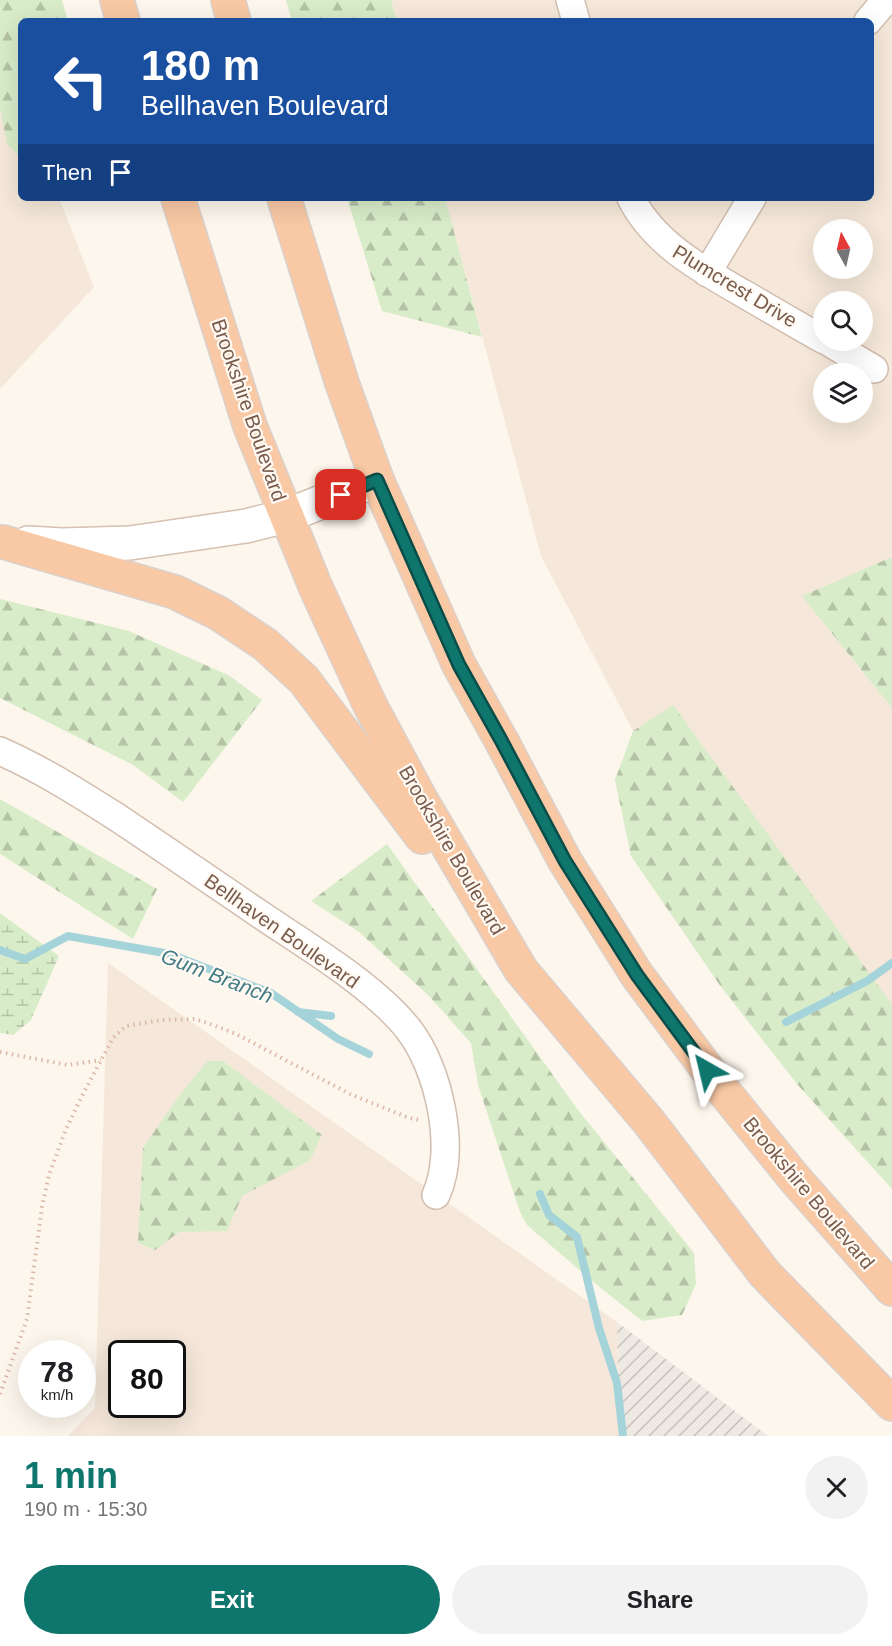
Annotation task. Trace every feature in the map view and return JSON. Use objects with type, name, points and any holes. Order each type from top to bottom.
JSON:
[{"type":"highway","points":[[117,0],[122,18]]},
{"type":"highway","points":[[228,0],[233,18]]},
{"type":"highway","name":"Brookshire Boulevard","points":[[179,201],[250,426],[316,588],[370,705],[421,800],[521,970],[649,1122],[765,1274],[892,1404]]},
{"type":"highway","name":"Brookshire Boulevard","points":[[285,201],[342,383],[377,480],[459,665],[565,861],[637,975],[722,1089],[795,1179],[892,1289]]},
{"type":"highway","points":[[2,541],[176,592],[218,613],[266,645],[304,680],[333,716],[521,970]]},
{"type":"main road","points":[[2,541],[62,545],[130,543],[223,530],[286,516],[377,480]]},
{"type":"street","points":[[570,0],[575,18]]},
{"type":"street","points":[[870,18],[885,0]]},
{"type":"street","name":"Plumcrest Drive","points":[[632,201],[639,215],[665,243],[707,273],[813,334]]},
{"type":"street","points":[[707,273],[750,201]]},
{"type":"street","name":"Plumcrest Drive","points":[[843,351],[874,369]]},
{"type":"street","name":"Bellhaven Boulevard","points":[[0,751],[27,763],[70,788],[158,844],[345,972],[390,1009],[409,1030],[423,1051],[439,1099],[445,1165],[443,1181],[436,1195]]},
{"type":"path","points":[[0,1394],[27,1319],[42,1207],[49,1175],[66,1129],[101,1060],[113,1038],[126,1026],[162,1020],[195,1019],[236,1034],[360,1098],[409,1118],[443,1124]]},
{"type":"path","points":[[0,1052],[68,1065],[101,1060]]},
{"type":"shaded area","points":[[391,0],[892,0],[892,1036],[723,877],[633,731],[541,556],[446,201],[874,201],[874,18],[396,18]]},
{"type":"shaded area","points":[[0,44],[18,90],[18,201],[60,201],[94,287],[0,389]]},
{"type":"shaded area","points":[[108,963],[617,1322],[619,1436],[68,1436],[85,1418],[96,1418]]},
{"type":"shaded area","points":[[617,1322],[768,1436],[619,1436]]},
{"type":"green space","points":[[0,0],[62,0],[67,18],[18,18],[18,155],[7,144],[0,107]]},
{"type":"green space","points":[[286,0],[391,0],[396,18],[291,18]]},
{"type":"green space","points":[[348,201],[446,201],[482,337],[382,311]]},
{"type":"green space","points":[[892,557],[892,708],[802,596]]},
{"type":"green space","points":[[0,599],[129,631],[230,676],[262,700],[183,802],[133,765],[0,698]]},
{"type":"green space","points":[[673,705],[892,1004],[892,1189],[797,1084],[719,984],[631,856],[615,780],[633,731]]},
{"type":"green space","points":[[0,799],[157,889],[133,939],[0,854]]},
{"type":"green space","points":[[387,844],[578,1110],[694,1253],[696,1284],[682,1315],[642,1321],[527,1225],[520,1212],[478,1085],[471,1043],[428,995],[359,932],[311,901]]},
{"type":"green space","points":[[0,913],[59,956],[31,1020],[13,1035],[0,1033]]},
{"type":"green space","points":[[207,1061],[223,1061],[322,1135],[310,1160],[242,1196],[227,1231],[179,1232],[155,1250],[138,1243],[143,1148],[176,1100]]},
{"type":"waterway","name":"Gum Branch","points":[[0,950],[25,959],[68,936],[170,954],[271,993],[338,1039],[369,1054]]},
{"type":"waterway","name":"Gum Branch","points":[[786,1022],[867,981],[892,963]]},
{"type":"waterway","name":"Gum Branch","points":[[298,1012],[331,1016]]},
{"type":"waterway","points":[[540,1194],[549,1215],[577,1237],[599,1328],[617,1383],[623,1436]]},
{"type":"route","points":[[341,495],[377,480],[459,665],[565,861],[637,975],[707,1070]]}]
